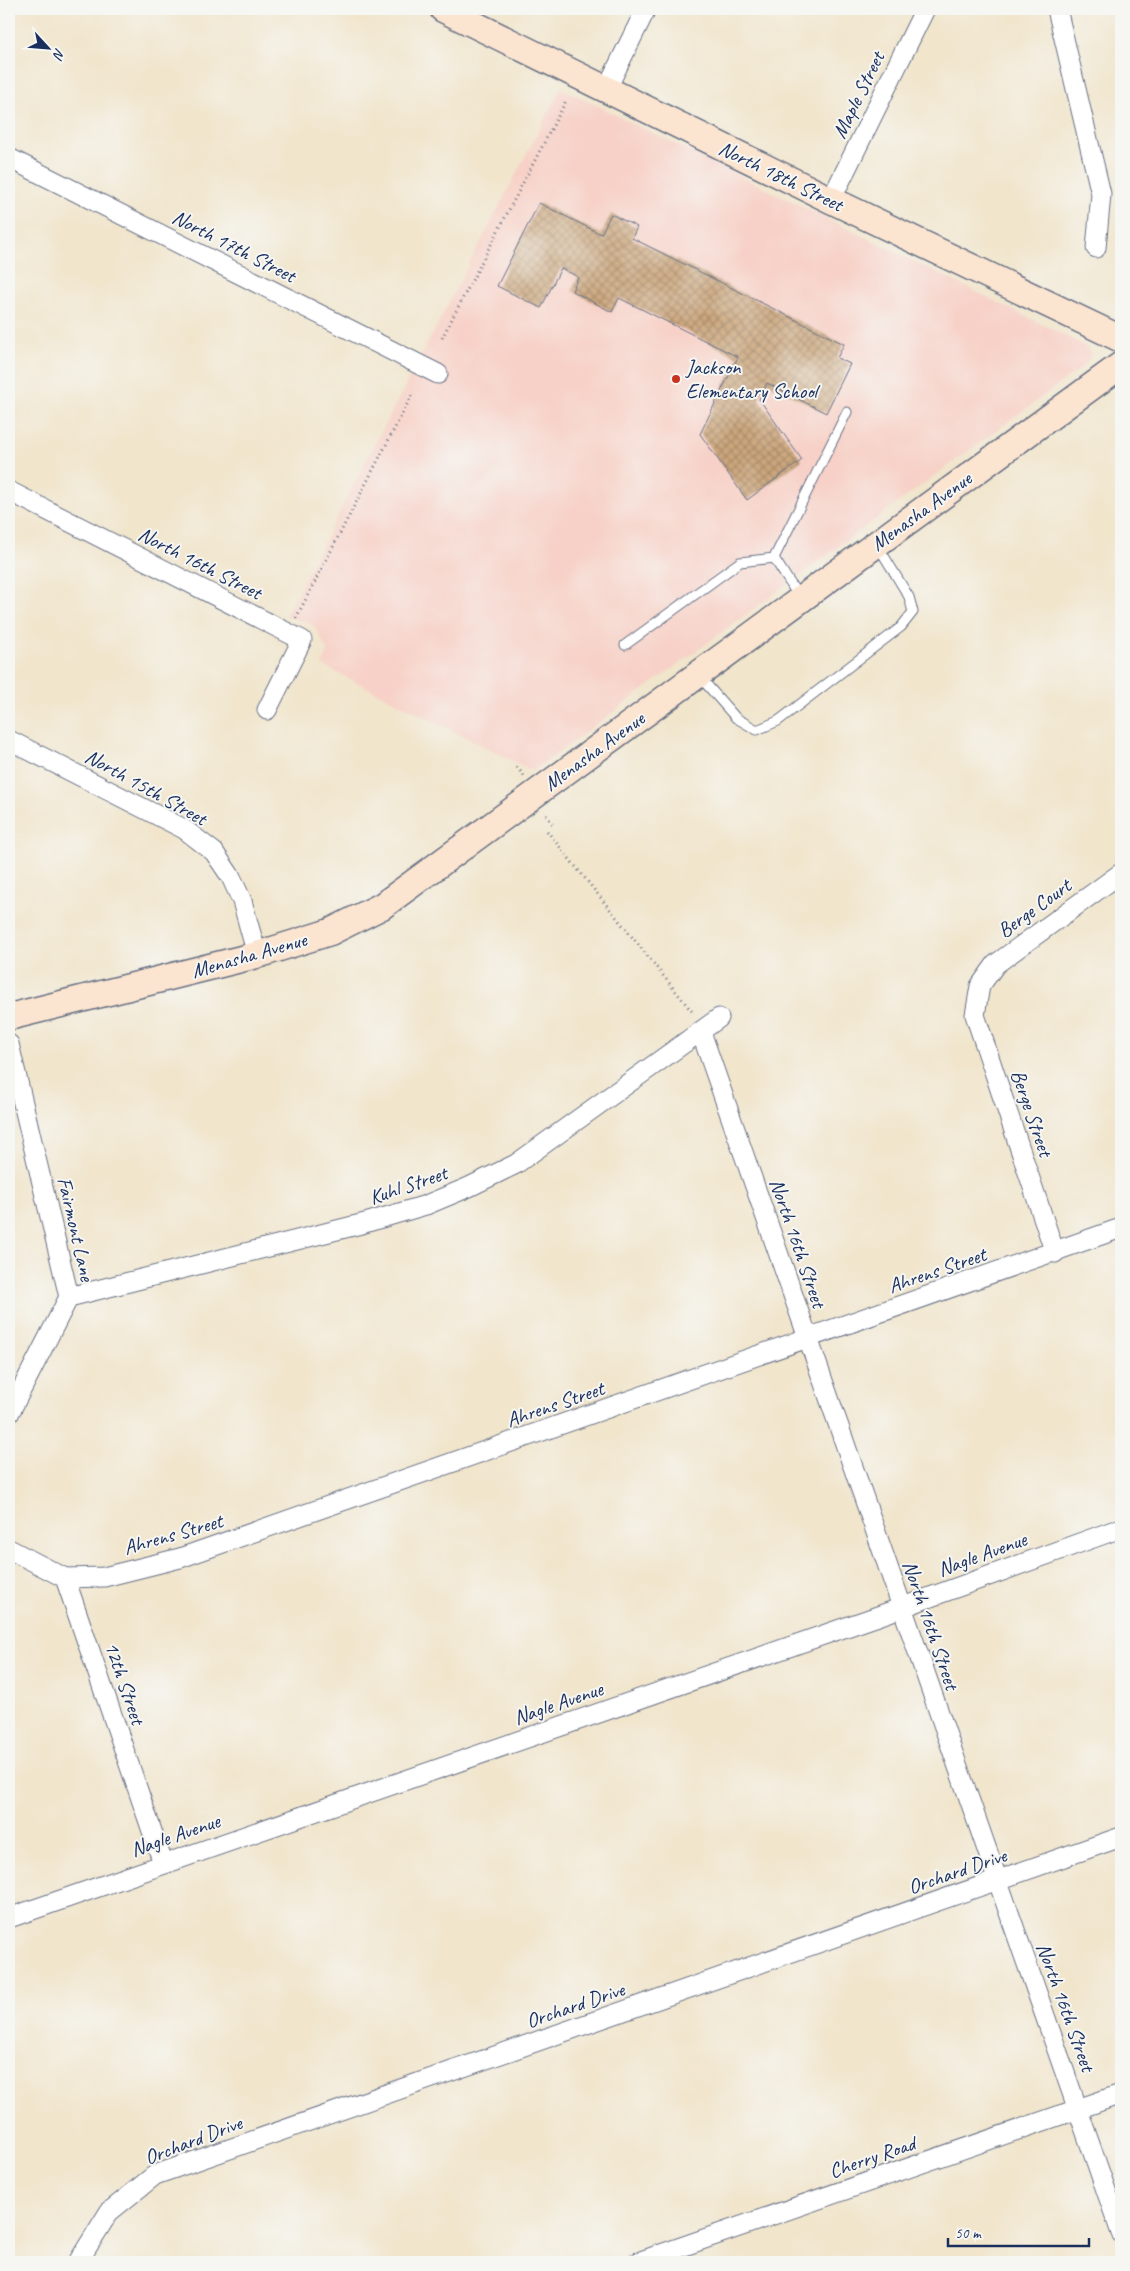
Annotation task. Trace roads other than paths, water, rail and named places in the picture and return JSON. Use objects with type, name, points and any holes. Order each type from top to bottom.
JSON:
[{"type":"street","name":"North 18th Street","points":[[443,9],[831,200],[1121,339]]},
{"type":"street","points":[[606,90],[646,9]]},
{"type":"street","name":"Maple Street","points":[[831,200],[925,9]]},
{"type":"street","points":[[1056,9],[1101,194],[1096,248]]},
{"type":"street","name":"North 17th Street","points":[[9,158],[438,374]]},
{"type":"street","name":"Menasha Avenue","points":[[9,1017],[257,955],[330,932],[382,906],[1121,365]]},
{"type":"street","name":"North 16th Street","points":[[9,491],[302,640],[267,710]]},
{"type":"street","name":"North 15th Street","points":[[9,740],[184,829],[214,852],[231,877],[242,901],[257,955]]},
{"type":"street","name":"Berge Court","points":[[980,986],[996,964],[1121,873]]},
{"type":"street","name":"Berge Street","points":[[980,986],[975,1015],[1055,1252]]},
{"type":"street","name":"Kuhl Street","points":[[69,1297],[365,1223],[426,1205],[469,1187],[516,1164],[719,1018]]},
{"type":"street","name":"North 16th Street","points":[[700,1032],[1121,2233]]},
{"type":"street","name":"Fairmont Lane","points":[[9,1044],[69,1297],[9,1414]]},
{"type":"street","name":"Ahrens Street","points":[[65,1578],[104,1577],[180,1558],[1121,1228]]},
{"type":"street","name":"Nagle Avenue","points":[[9,1918],[901,1607],[1121,1528]]},
{"type":"street","points":[[9,1549],[65,1578]]},
{"type":"street","name":"12th Street","points":[[65,1578],[163,1863]]},
{"type":"street","name":"Orchard Drive","points":[[78,2262],[109,2212],[155,2175],[1121,1837]]},
{"type":"street","name":"Cherry Road","points":[[638,2262],[1121,2094]]},
{"type":"lane","points":[[774,558],[847,412]]},
{"type":"lane","points":[[698,674],[736,718],[757,730],[778,721],[901,627],[914,612],[909,597],[876,544]]},
{"type":"lane","points":[[774,558],[801,599]]},
{"type":"lane","points":[[625,645],[740,562],[774,558]]},
{"type":"place","name":"Jackson Elementary School","points":[[676,379]]}]
